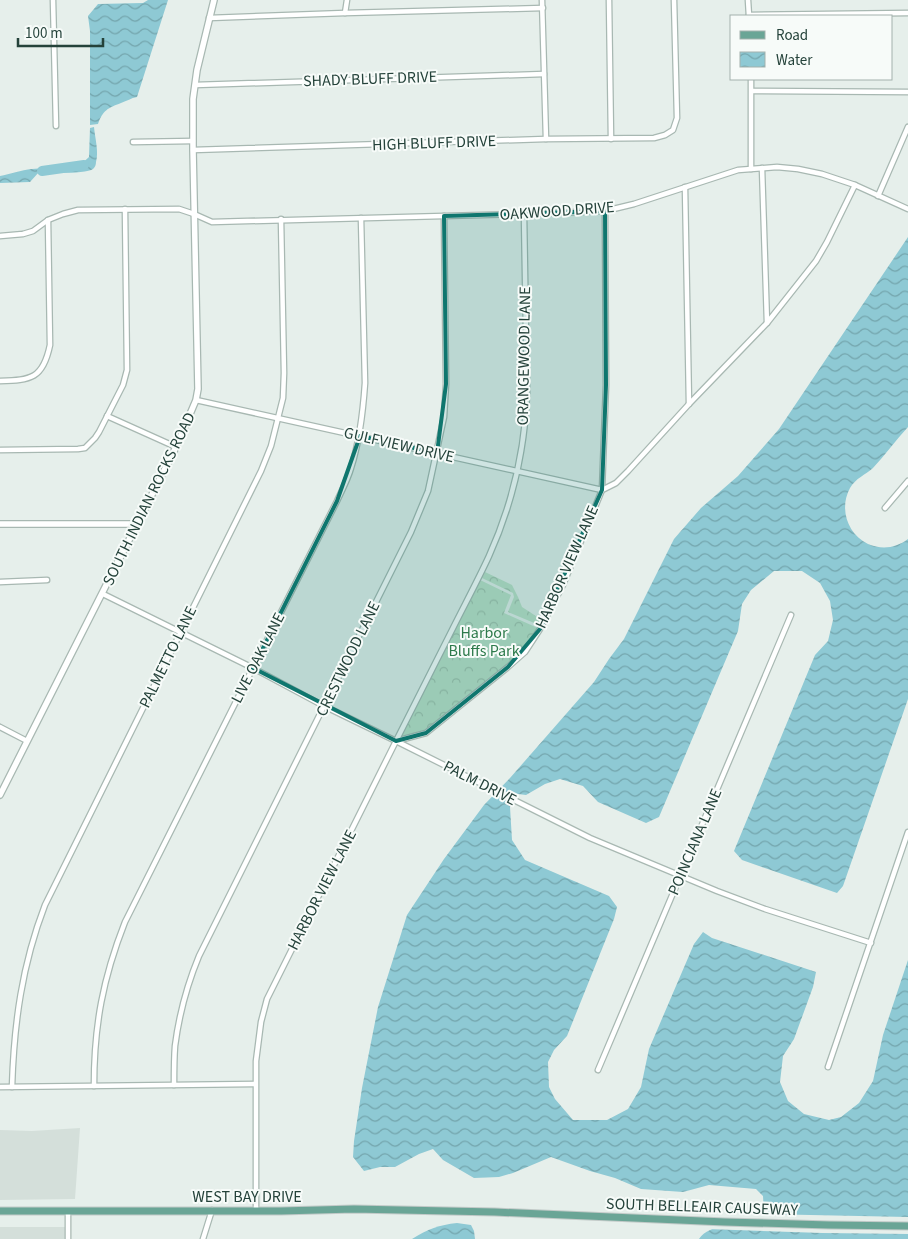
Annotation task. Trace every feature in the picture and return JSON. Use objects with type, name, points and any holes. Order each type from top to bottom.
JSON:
[{"type":"main road","name":"WEST BAY DRIVE","points":[[0,1211],[354,1210],[494,1212]]},
{"type":"main road","name":"SOUTH BELLEAIR CAUSEWAY","points":[[494,1212],[735,1222],[908,1226]]},
{"type":"street","points":[[53,0],[56,126]]},
{"type":"street","name":"SOUTH INDIAN ROCKS ROAD","points":[[0,796],[176,447],[196,400],[198,389],[193,99],[197,70],[214,0]]},
{"type":"street","points":[[345,13],[347,0]]},
{"type":"street","points":[[542,0],[546,139]]},
{"type":"street","points":[[609,0],[611,138]]},
{"type":"street","name":"HIGH BLUFF DRIVE","points":[[193,150],[546,139],[654,138],[665,135],[673,130],[677,118],[674,0]]},
{"type":"street","points":[[748,0],[749,15]]},
{"type":"street","points":[[209,18],[543,8]]},
{"type":"street","points":[[802,15],[908,13]]},
{"type":"street","name":"SHADY BLUFF DRIVE","points":[[195,85],[544,74]]},
{"type":"street","points":[[751,80],[751,169]]},
{"type":"street","points":[[752,91],[908,92]]},
{"type":"street","points":[[878,196],[908,127]]},
{"type":"street","points":[[133,142],[193,141]]},
{"type":"street","name":"OAKWOOD DRIVE","points":[[0,236],[33,231],[48,220],[78,210],[179,209],[212,222],[524,214],[605,210],[634,204],[738,170],[777,167],[822,174],[855,185],[908,209]]},
{"type":"street","points":[[762,168],[767,323]]},
{"type":"street","name":"HARBOR VIEW LANE","points":[[256,1210],[256,1061],[261,1022],[267,999],[396,741],[426,733],[525,652],[540,629],[563,585],[602,490],[616,484],[767,323],[816,261],[855,185]]},
{"type":"street","points":[[685,187],[689,404]]},
{"type":"street","points":[[0,450],[78,450],[85,448],[95,438],[107,416],[123,385],[127,370],[125,209]]},
{"type":"street","points":[[602,490],[606,385],[605,210]]},
{"type":"street","name":"ORANGEWOOD LANE","points":[[396,741],[489,557],[508,507],[517,471],[523,438],[527,393],[524,214]]},
{"type":"street","name":"CRESTWOOD LANE","points":[[174,1085],[175,1047],[180,1017],[193,972],[411,532],[428,491],[444,417],[446,384],[444,216]]},
{"type":"street","name":"LIVE OAK LANE","points":[[94,1086],[96,1037],[100,1007],[114,950],[126,922],[351,470],[360,436],[365,383],[361,218]]},
{"type":"street","name":"PALMETTO LANE","points":[[12,1087],[16,1019],[28,958],[35,931],[45,905],[261,471],[279,418],[283,398],[284,373],[281,219]]},
{"type":"street","points":[[0,381],[23,380],[39,373],[47,358],[50,345],[48,220]]},
{"type":"street","name":"GULFVIEW DRIVE","points":[[196,400],[602,490]]},
{"type":"street","points":[[107,416],[176,447]]},
{"type":"street","points":[[885,508],[908,482]]},
{"type":"street","points":[[0,524],[136,524]]},
{"type":"street","points":[[0,582],[47,580]]},
{"type":"street","name":"PALM DRIVE","points":[[102,594],[590,838],[717,891],[871,943]]},
{"type":"street","name":"POINCIANA LANE","points":[[598,1070],[791,615]]},
{"type":"street","points":[[0,728],[27,741]]},
{"type":"street","points":[[828,1067],[908,832]]},
{"type":"street","points":[[0,1087],[255,1084]]},
{"type":"street","points":[[203,1239],[212,1210]]},
{"type":"street","points":[[68,1211],[68,1239]]},
{"type":"highlighted area","points":[[605,211],[606,385],[602,490],[540,629],[508,667],[426,733],[396,741],[253,668],[337,501],[360,436],[437,453],[446,384],[444,216]]},
{"type":"shaded area","points":[[80,1128],[75,1199],[0,1200],[0,1130],[32,1131]]},
{"type":"shaded area","points":[[0,1227],[65,1227],[65,1239],[0,1239]]},
{"type":"green space","points":[[485,572],[512,585],[522,607],[542,620],[539,625],[508,612],[514,597],[513,593],[482,578]]},
{"type":"green space","name":"Harbor Bluffs Park","points":[[478,579],[511,595],[504,613],[540,629],[525,652],[426,733],[396,741]]},
{"type":"water","points":[[148,0],[168,0],[137,97],[109,108],[98,124],[90,125],[90,31],[88,16],[98,4],[143,3]]},
{"type":"water","points":[[94,127],[97,154],[96,165],[93,169],[89,171],[58,173],[39,172],[30,182],[0,183],[0,176],[40,168],[76,166],[83,162],[89,157],[90,128]]},
{"type":"water","points":[[908,237],[908,427],[873,468],[852,485],[847,496],[845,512],[850,527],[855,534],[868,544],[878,547],[889,547],[908,539],[908,699],[843,886],[837,893],[742,860],[734,851],[815,655],[828,641],[833,620],[830,601],[820,583],[802,571],[774,571],[751,590],[742,604],[738,631],[659,817],[646,823],[598,802],[583,786],[560,779],[545,784],[526,795],[518,794],[510,807],[512,840],[525,860],[609,896],[617,907],[614,919],[567,1036],[554,1050],[548,1062],[549,1087],[555,1099],[573,1120],[607,1120],[628,1109],[641,1087],[649,1049],[694,944],[703,932],[712,938],[816,972],[813,987],[794,1039],[783,1056],[780,1082],[788,1101],[804,1114],[829,1120],[841,1117],[859,1103],[873,1081],[883,1035],[908,960],[908,1239],[699,1239],[710,1230],[718,1227],[760,1222],[764,1214],[763,1196],[756,1189],[709,1185],[683,1192],[641,1189],[615,1178],[551,1157],[499,1177],[474,1178],[443,1160],[433,1149],[395,1167],[380,1167],[364,1171],[353,1157],[362,1088],[378,1007],[407,915],[444,859],[484,805],[594,682],[624,639],[674,539],[701,508],[738,476],[779,429]]},
{"type":"water","points":[[457,1223],[471,1225],[475,1239],[412,1239],[434,1228]]},
{"type":"pier","points":[[761,1214],[908,1217],[908,1234],[706,1229],[713,1225],[759,1220]]},
{"type":"waterway","points":[[42,171],[84,165]]}]
